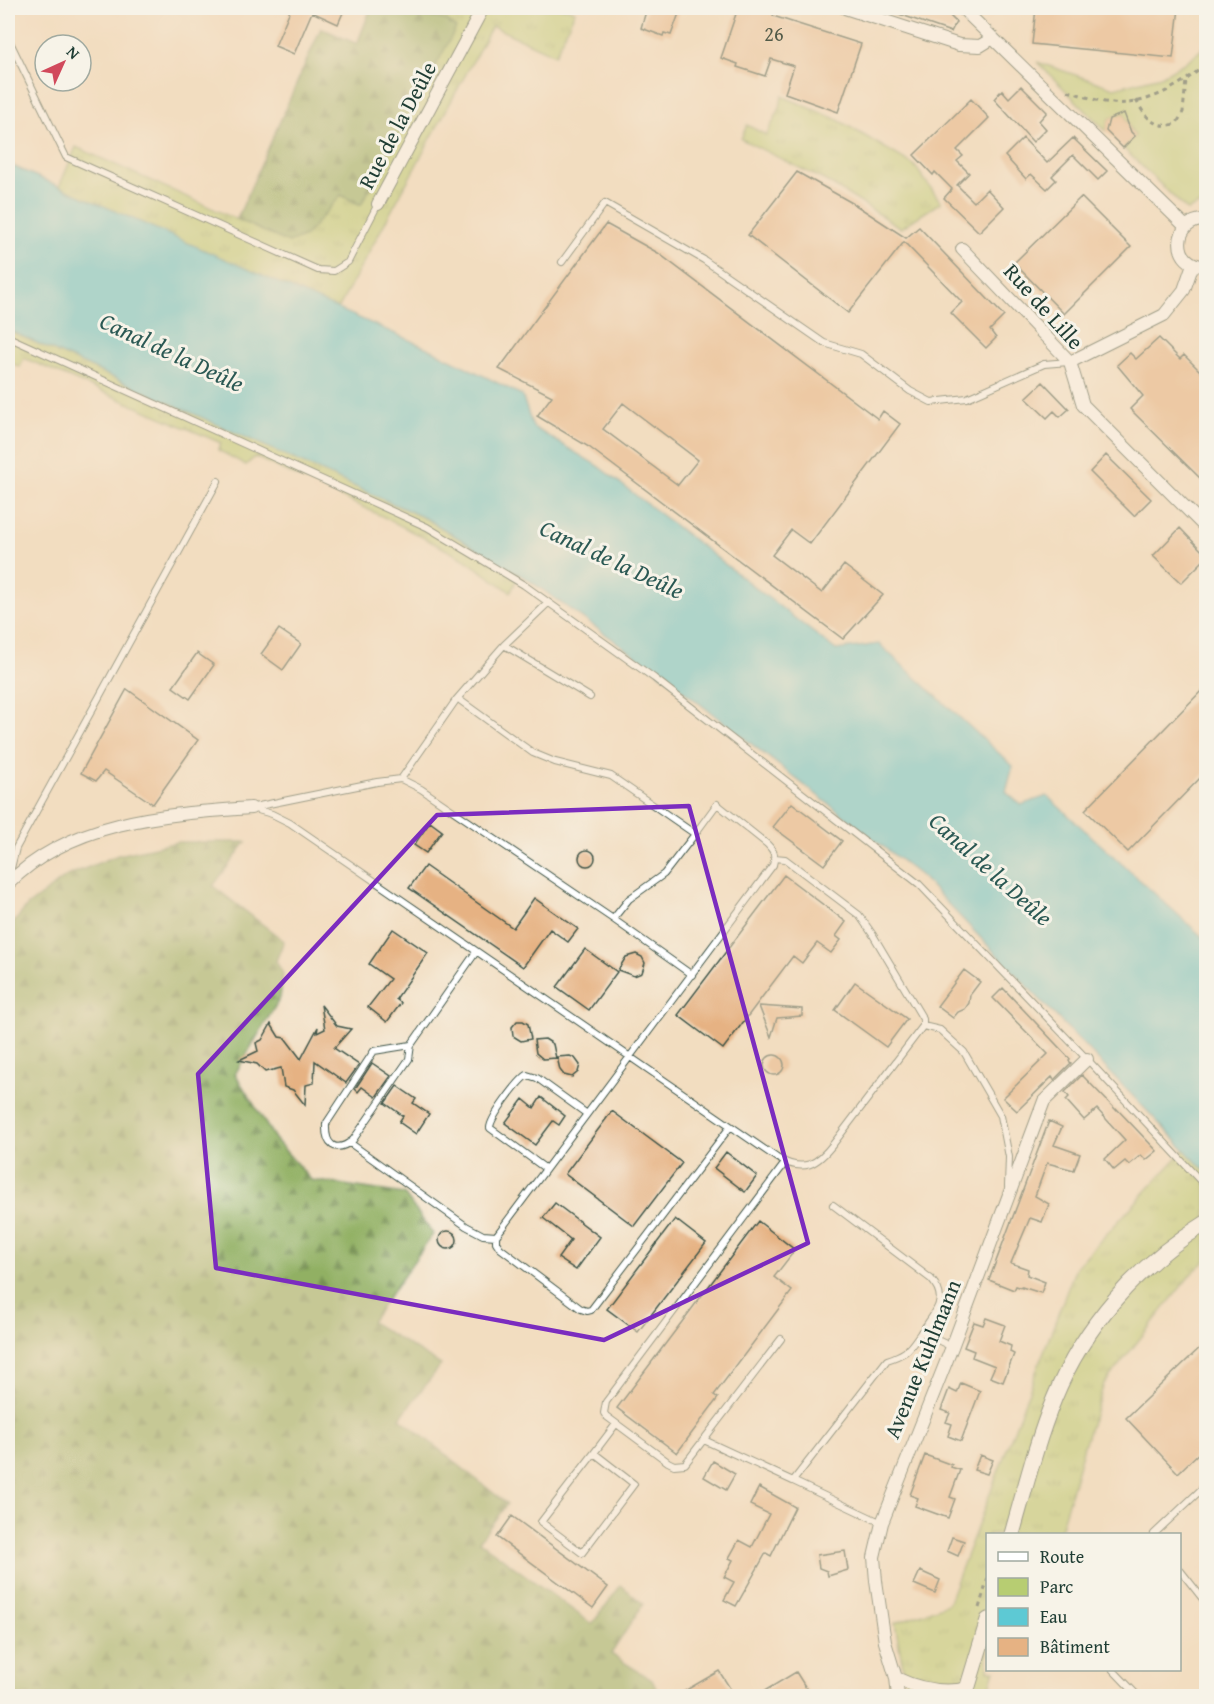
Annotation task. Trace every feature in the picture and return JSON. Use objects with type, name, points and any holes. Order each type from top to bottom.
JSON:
[{"type":"street","name":"Rue de la Deûle","points":[[378,204],[483,8]]},
{"type":"street","points":[[846,8],[960,45],[980,46],[993,38]]},
{"type":"street","points":[[962,8],[1186,227]]},
{"type":"street","points":[[1206,220],[1196,220],[1186,227],[1182,234],[1180,247],[1192,264],[1206,266]]},
{"type":"street","name":"Rue de Lille","points":[[962,249],[1070,362],[1083,405],[1206,528]]},
{"type":"street","points":[[1070,362],[1164,315],[1184,290],[1192,264]]},
{"type":"street","points":[[8,882],[40,858],[72,841],[111,826],[174,814],[251,808]]},
{"type":"street","name":"Avenue Kuhlmann","points":[[898,1696],[896,1678],[885,1642],[876,1581],[874,1557],[882,1523],[952,1347],[1044,1101],[1087,1059]]},
{"type":"street","points":[[1012,1533],[1046,1422],[1077,1352],[1120,1293],[1172,1245],[1206,1223]]},
{"type":"street","points":[[896,1678],[933,1690],[967,1692],[986,1624]]},
{"type":"lane","points":[[473,8],[483,8]]},
{"type":"lane","name":"Rue de la Deûle","points":[[8,38],[66,157],[318,270],[334,271],[348,262],[378,204]]},
{"type":"lane","points":[[562,262],[605,203],[704,261],[824,343],[861,354],[910,392],[931,402],[968,398],[1044,364],[1070,362]]},
{"type":"lane","points":[[8,338],[427,527],[524,585],[654,678],[919,884],[1206,1187]]},
{"type":"lane","points":[[8,882],[16,848],[218,481]]},
{"type":"lane","points":[[401,779],[456,700],[504,645],[548,603]]},
{"type":"lane","points":[[504,645],[590,697]]},
{"type":"lane","points":[[461,702],[533,753],[555,762],[611,776],[695,834]]},
{"type":"lane","points":[[251,808],[329,791],[401,779],[421,789],[692,975]]},
{"type":"lane","points":[[613,919],[629,899],[664,874],[717,804],[773,850],[775,858],[773,865],[496,1236],[496,1242],[500,1248],[581,1309],[591,1310],[730,1127]]},
{"type":"lane","points":[[251,808],[272,814],[290,823],[785,1163],[812,1165],[824,1156],[923,1026],[923,1019],[859,915],[785,859],[775,858]]},
{"type":"lane","points":[[411,1045],[374,1051],[326,1124],[326,1135],[330,1143],[337,1148],[350,1143],[409,1059],[411,1045],[476,952]]},
{"type":"lane","points":[[923,1026],[940,1030],[964,1052],[1001,1116],[1009,1158],[1008,1199]]},
{"type":"lane","points":[[546,1169],[490,1128],[492,1119],[520,1081],[527,1075],[537,1078],[588,1114]]},
{"type":"lane","points":[[350,1143],[466,1226],[483,1234],[496,1236]]},
{"type":"lane","points":[[781,1340],[685,1464],[674,1465],[604,1413],[606,1402],[785,1163]]},
{"type":"lane","points":[[793,1481],[887,1360],[911,1347],[937,1311],[940,1302],[939,1287],[931,1279],[833,1205]]},
{"type":"lane","points":[[921,1332],[952,1347]]},
{"type":"lane","points":[[594,1453],[634,1484],[582,1553],[541,1522],[616,1424]]},
{"type":"lane","points":[[704,1440],[882,1523]]},
{"type":"lane","points":[[1155,1533],[1206,1485]]},
{"type":"lane","points":[[1181,1572],[1206,1603]]},
{"type":"lane","points":[[1114,1671],[1138,1696]]},
{"type":"path","points":[[1065,90],[1114,104],[1136,100],[1159,94],[1186,80],[1206,64]]},
{"type":"path","points":[[1136,100],[1144,115],[1156,124],[1168,127],[1177,123],[1183,112],[1186,80]]},
{"type":"highlighted area","points":[[689,806],[808,1243],[604,1340],[216,1268],[198,1074],[437,815]]},
{"type":"green space","points":[[371,8],[446,20],[456,28],[361,205],[341,195],[305,236],[289,243],[237,219],[321,28],[357,44]]},
{"type":"green space","points":[[381,8],[567,8],[575,11],[555,55],[492,26],[338,309],[59,187],[76,147],[289,243],[305,236],[341,195],[361,205],[446,20]]},
{"type":"green space","points":[[1206,42],[1206,186],[1204,203],[1187,210],[1123,148],[1135,136],[1124,113],[1109,119],[1106,131],[1037,62],[1114,88],[1161,76],[1184,63],[1201,50]]},
{"type":"green space","points":[[782,96],[838,120],[914,165],[941,202],[901,228],[826,181],[741,139],[747,125],[766,135],[780,108]]},
{"type":"green space","points":[[8,330],[427,519],[519,574],[511,592],[464,559],[388,519],[255,457],[246,465],[218,450],[221,443],[24,358],[20,367],[8,362]]},
{"type":"green space","points":[[178,842],[246,842],[213,886],[284,941],[276,961],[283,974],[280,998],[235,1074],[275,1139],[311,1180],[404,1194],[433,1234],[371,1322],[441,1365],[400,1418],[507,1504],[479,1541],[592,1624],[621,1585],[643,1604],[611,1654],[652,1680],[660,1696],[8,1696],[8,930],[27,906],[67,876],[118,855]]},
{"type":"green space","points":[[1185,1149],[1206,1172],[1206,1261],[1192,1273],[1104,1384],[1059,1533],[986,1533],[986,1671],[995,1671],[987,1696],[908,1696],[895,1623],[948,1604],[1076,1267]]},
{"type":"water","name":"Canal de la Deûle","points":[[8,164],[432,350],[522,395],[533,427],[598,466],[836,650],[879,644],[1013,766],[1006,792],[1021,805],[1047,796],[1206,940],[1206,1172],[921,876],[659,672],[527,579],[427,519],[8,330]]},
{"type":"building","points":[[291,8],[345,8],[338,24],[312,12],[294,54],[275,46]]},
{"type":"building","points":[[647,8],[681,8],[671,35],[664,33],[663,36],[641,28]]},
{"type":"building","points":[[738,8],[775,8],[773,16],[861,44],[838,112],[785,93],[794,66],[771,59],[765,76],[737,67],[738,64],[721,58]]},
{"type":"building","points":[[887,8],[942,8],[956,22],[951,32],[887,10]]},
{"type":"building","points":[[1036,8],[1179,8],[1173,58],[1032,44]]},
{"type":"building","points":[[1021,86],[1047,112],[1039,121],[1046,129],[1033,142],[994,99],[1002,90],[1009,98]]},
{"type":"building","points":[[971,99],[989,118],[957,150],[963,156],[957,161],[969,173],[957,185],[974,202],[987,189],[1004,207],[979,232],[944,198],[952,189],[935,172],[933,175],[914,155]]},
{"type":"building","points":[[1124,113],[1131,132],[1135,136],[1123,148],[1106,131],[1109,119]]},
{"type":"building","points":[[1023,138],[1047,163],[1073,138],[1107,171],[1098,180],[1073,155],[1052,176],[1056,180],[1047,189],[1031,174],[1026,179],[1005,156]]},
{"type":"building","points":[[797,172],[854,204],[906,238],[919,227],[1004,316],[990,330],[996,338],[986,348],[951,313],[962,302],[904,242],[848,313],[748,235]]},
{"type":"building","points":[[1081,197],[1131,247],[1064,314],[1014,263]]},
{"type":"building","points":[[606,224],[658,253],[878,419],[883,411],[900,424],[810,544],[791,530],[772,555],[822,593],[844,565],[883,595],[843,639],[589,447],[537,416],[552,396],[499,369]],"holes":[[[623,403],[698,460],[678,485],[603,429]]]},
{"type":"building","points":[[1159,338],[1180,359],[1184,355],[1206,377],[1206,484],[1130,409],[1143,396],[1117,365],[1130,353],[1136,359]]},
{"type":"building","points":[[1043,382],[1069,409],[1060,417],[1054,411],[1047,418],[1026,398]]},
{"type":"building","points":[[1106,455],[1151,499],[1134,516],[1090,472]]},
{"type":"building","points":[[1180,528],[1206,555],[1206,558],[1181,583],[1153,556]]},
{"type":"building","points":[[279,629],[301,644],[283,670],[261,654]]},
{"type":"building","points":[[197,653],[214,665],[190,699],[173,687]]},
{"type":"building","points":[[1206,686],[1206,772],[1128,852],[1085,810]]},
{"type":"building","points":[[127,689],[198,740],[153,804],[104,771],[96,781],[81,773]]},
{"type":"building","points":[[792,803],[842,841],[824,865],[773,827]]},
{"type":"building","points":[[430,822],[442,831],[426,853],[414,845]]},
{"type":"building","points":[[587,850],[593,852],[595,858],[593,864],[587,866],[581,864],[579,858],[581,852]]},
{"type":"building","points":[[425,866],[513,928],[534,898],[578,929],[568,942],[550,929],[523,967],[409,888]]},
{"type":"building","points":[[784,875],[846,922],[836,936],[841,940],[831,953],[817,943],[802,963],[793,956],[723,1049],[678,1015]]},
{"type":"building","points":[[393,929],[428,953],[396,999],[401,1003],[387,1022],[368,1007],[390,979],[369,964]]},
{"type":"building","points":[[585,949],[617,972],[589,1010],[557,987]]},
{"type":"building","points":[[636,954],[642,957],[645,963],[642,973],[634,976],[618,970],[626,957]]},
{"type":"building","points":[[964,970],[980,982],[970,995],[965,1009],[953,1018],[937,1006]]},
{"type":"building","points":[[855,982],[907,1019],[886,1047],[835,1010]]},
{"type":"building","points":[[1003,988],[1070,1059],[1071,1063],[1054,1080],[1052,1077],[1017,1111],[1003,1098],[1048,1054],[993,998]]},
{"type":"building","points":[[321,1005],[337,1026],[351,1029],[334,1048],[359,1065],[346,1083],[315,1061],[314,1083],[306,1085],[305,1105],[293,1090],[284,1087],[281,1068],[265,1072],[257,1064],[239,1060],[258,1051],[256,1043],[262,1040],[271,1024],[279,1037],[285,1038],[301,1059],[318,1027],[317,1033],[325,1029]]},
{"type":"building","points":[[759,1006],[802,1009],[802,1016],[777,1018],[771,1037]]},
{"type":"building","points":[[517,1021],[528,1024],[531,1039],[521,1041],[513,1036],[512,1027]]},
{"type":"building","points":[[545,1039],[553,1044],[556,1058],[543,1059],[536,1053],[534,1040]]},
{"type":"building","points":[[774,1055],[781,1058],[784,1065],[781,1072],[774,1075],[767,1072],[764,1065],[767,1058]]},
{"type":"building","points":[[557,1057],[575,1058],[580,1065],[578,1072],[572,1077],[564,1075],[560,1070]]},
{"type":"building","points":[[372,1063],[391,1076],[376,1097],[362,1087],[358,1092],[355,1089]]},
{"type":"building","points":[[1082,1075],[1157,1151],[1146,1160],[1141,1155],[1129,1165],[1125,1161],[1114,1170],[1105,1159],[1125,1140],[1097,1109],[1084,1120],[1066,1100],[1069,1097],[1065,1092]]},
{"type":"building","points":[[397,1086],[416,1099],[413,1103],[429,1114],[416,1134],[399,1122],[403,1116],[385,1103]]},
{"type":"building","points":[[541,1097],[565,1116],[559,1125],[553,1121],[535,1145],[505,1123],[523,1099],[534,1108]]},
{"type":"building","points":[[612,1111],[682,1163],[634,1226],[565,1174]]},
{"type":"building","points":[[1049,1121],[1062,1127],[1054,1145],[1080,1154],[1074,1170],[1047,1163],[1035,1196],[1049,1204],[1042,1222],[1030,1218],[1011,1263],[1028,1269],[1027,1275],[1045,1282],[1041,1293],[1016,1286],[1014,1290],[989,1280]]},
{"type":"building","points":[[726,1152],[757,1176],[745,1192],[714,1168]]},
{"type":"building","points":[[555,1203],[600,1237],[576,1270],[558,1258],[571,1240],[543,1218]]},
{"type":"building","points":[[675,1219],[706,1243],[638,1332],[607,1309]]},
{"type":"building","points":[[758,1221],[795,1250],[774,1277],[792,1291],[714,1395],[718,1398],[677,1453],[617,1408]]},
{"type":"building","points":[[444,1231],[452,1231],[457,1236],[455,1247],[444,1249],[439,1244],[439,1236]]},
{"type":"building","points":[[986,1318],[1005,1325],[999,1341],[1011,1346],[1010,1352],[1014,1354],[1003,1382],[990,1377],[995,1366],[972,1357],[974,1351],[964,1347],[974,1322],[983,1325]]},
{"type":"building","points":[[1206,1342],[1206,1446],[1178,1473],[1126,1418]]},
{"type":"building","points":[[961,1383],[980,1391],[961,1441],[948,1436],[952,1424],[946,1422],[950,1413],[941,1410],[949,1389],[957,1393]]},
{"type":"building","points":[[925,1455],[960,1470],[950,1497],[955,1499],[948,1518],[915,1506],[918,1498],[910,1495]]},
{"type":"building","points":[[980,1455],[993,1460],[987,1474],[974,1470]]},
{"type":"building","points":[[713,1461],[735,1474],[726,1490],[704,1477]]},
{"type":"building","points":[[759,1487],[795,1507],[771,1556],[766,1553],[736,1606],[724,1600],[734,1582],[724,1577],[733,1560],[729,1558],[739,1540],[752,1547],[769,1514],[750,1505]]},
{"type":"building","points":[[512,1516],[608,1587],[593,1608],[497,1537]]},
{"type":"building","points":[[952,1537],[964,1541],[958,1556],[947,1551]]},
{"type":"building","points":[[845,1551],[848,1570],[828,1576],[827,1571],[819,1568],[817,1555]]},
{"type":"building","points":[[920,1571],[940,1580],[935,1593],[914,1584]]},
{"type":"building","points":[[719,1671],[735,1696],[676,1696]]},
{"type":"building","points":[[796,1672],[811,1696],[756,1696]]}]
